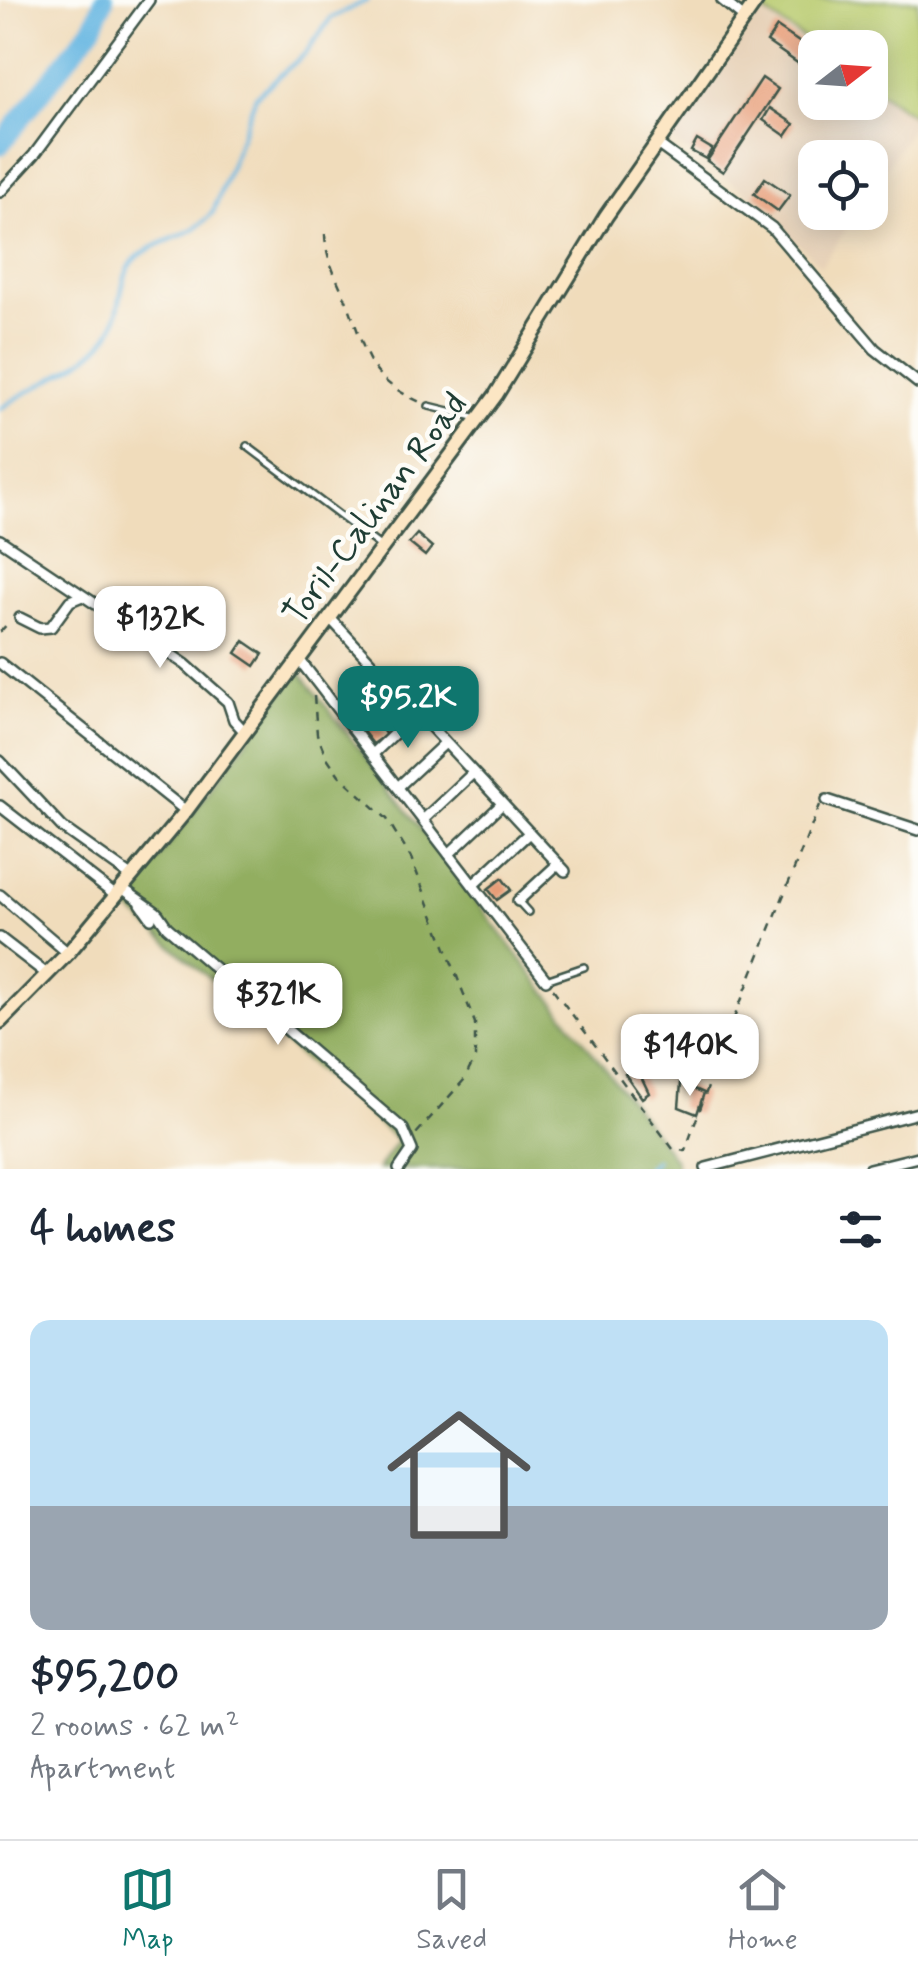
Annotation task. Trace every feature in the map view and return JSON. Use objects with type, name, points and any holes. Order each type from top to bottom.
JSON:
[{"type":"main road","name":"Toril-Calinan Road","points":[[0,1022],[68,952],[186,811],[478,419],[656,142],[758,0]]},
{"type":"street","points":[[0,192],[34,155],[149,0]]},
{"type":"street","points":[[722,0],[743,18]]},
{"type":"street","points":[[656,142],[772,228],[876,349],[918,384]]},
{"type":"street","points":[[0,540],[202,677],[228,702],[245,732]]},
{"type":"street","points":[[20,618],[40,628],[52,627],[70,601],[82,596]]},
{"type":"street","points":[[329,617],[561,868],[518,901]]},
{"type":"street","points":[[298,658],[546,980]]},
{"type":"street","points":[[0,663],[186,811]]},
{"type":"street","points":[[372,754],[418,712]]},
{"type":"street","points":[[398,787],[445,742]]},
{"type":"street","points":[[0,761],[154,916],[411,1140],[412,1150],[398,1169]]},
{"type":"street","points":[[423,820],[473,773]]},
{"type":"street","points":[[828,800],[918,830]]},
{"type":"street","points":[[449,854],[502,804]]},
{"type":"street","points":[[0,806],[123,887]]},
{"type":"street","points":[[473,885],[529,832]]},
{"type":"street","points":[[0,895],[68,952]]},
{"type":"street","points":[[0,938],[48,974]]},
{"type":"street","points":[[703,1155],[707,1168],[918,1113]]},
{"type":"street","points":[[869,1169],[918,1157]]},
{"type":"lane","points":[[428,406],[478,419]]},
{"type":"lane","points":[[247,446],[380,546]]},
{"type":"lane","points":[[518,901],[528,912]]},
{"type":"lane","points":[[546,980],[584,967]]},
{"type":"path","points":[[325,234],[328,258],[368,362],[388,384],[428,406]]},
{"type":"path","points":[[0,632],[12,618],[20,618]]},
{"type":"path","points":[[312,676],[317,734],[326,756],[402,839],[475,1022],[475,1058],[464,1080],[411,1140]]},
{"type":"path","points":[[546,980],[673,1150],[685,1151],[814,813],[828,800]]},
{"type":"shaded area","points":[[762,10],[798,35],[798,120],[888,120],[888,98],[918,119],[888,165],[888,140],[798,140],[798,230],[845,230],[821,266],[747,193],[669,139]]},
{"type":"green space","points":[[770,0],[918,0],[918,119],[888,98],[888,30],[798,30],[798,35],[762,10]]},
{"type":"green space","points":[[299,671],[674,1158],[677,1169],[378,1169],[398,1140],[124,905]]},
{"type":"building","points":[[777,27],[798,41],[798,63],[767,42]]},
{"type":"building","points":[[762,78],[778,89],[723,172],[707,161]]},
{"type":"building","points":[[770,108],[794,124],[786,136],[763,120]]},
{"type":"building","points":[[697,140],[712,149],[706,159],[691,151]]},
{"type":"building","points":[[765,178],[790,195],[778,211],[754,194]]},
{"type":"building","points":[[417,534],[432,547],[425,556],[409,543]]},
{"type":"building","points":[[244,641],[263,654],[255,666],[236,653]]},
{"type":"building","points":[[354,693],[386,735],[373,744],[341,703]]},
{"type":"building","points":[[502,878],[511,890],[497,900],[488,889]]},
{"type":"building","points":[[636,1066],[649,1093],[642,1098],[625,1074]]},
{"type":"building","points":[[681,1083],[704,1093],[697,1114],[679,1107]]},
{"type":"waterway","points":[[0,145],[93,26],[104,0]]},
{"type":"waterway","points":[[0,409],[69,369],[105,340],[132,263],[149,249],[196,227],[213,212],[256,96],[306,53],[331,18],[368,0]]},
{"type":"waterway","points":[[646,1169],[656,1160]]}]
